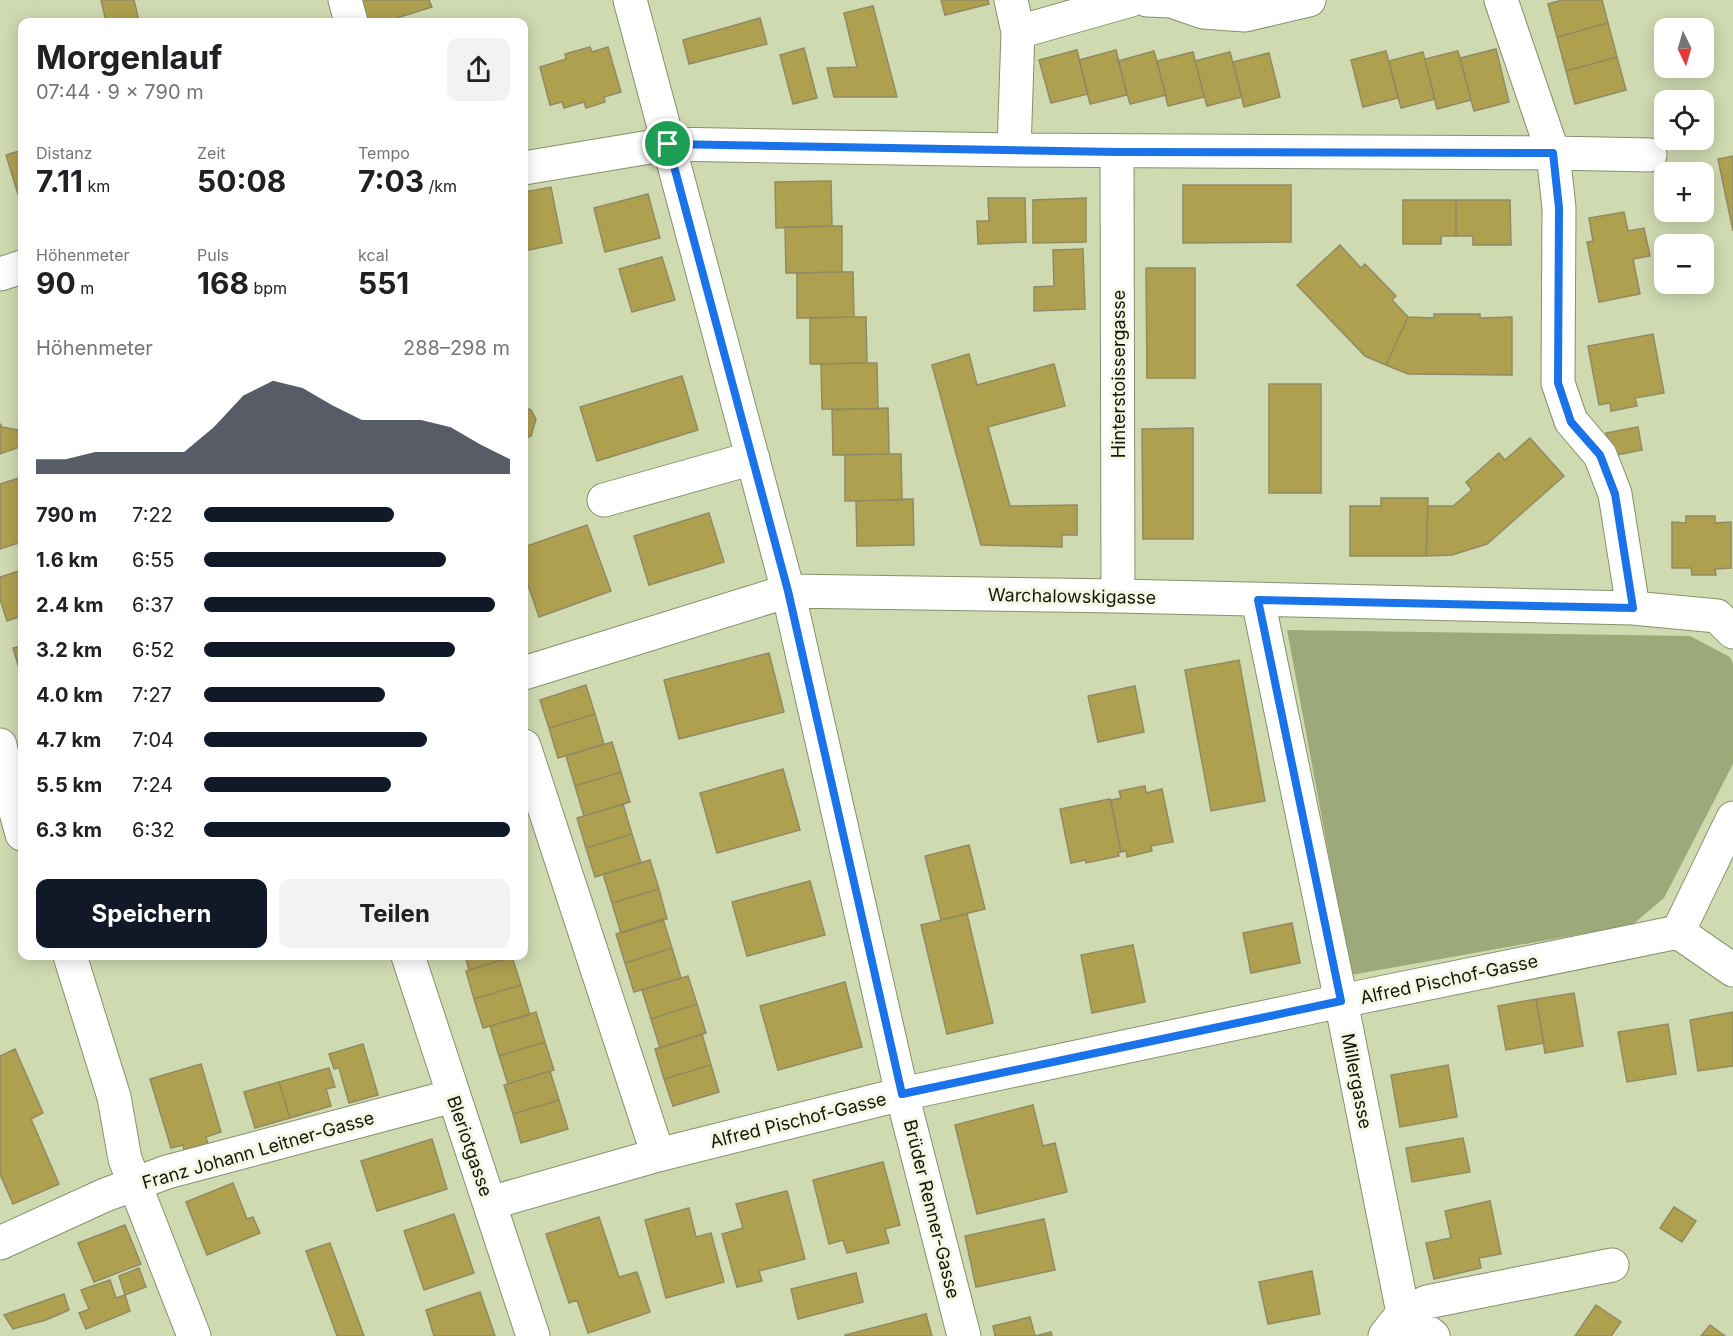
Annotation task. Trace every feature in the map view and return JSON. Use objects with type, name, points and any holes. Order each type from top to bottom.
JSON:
[{"type":"street","points":[[345,0],[350,18]]},
{"type":"street","name":"Brüder Renner-Gasse","points":[[630,0],[788,591],[902,1094],[964,1336]]},
{"type":"street","points":[[1011,0],[1018,32],[1014,150]]},
{"type":"street","points":[[1018,32],[1131,0]]},
{"type":"street","points":[[1147,0],[1171,1],[1203,12],[1245,15],[1310,0]]},
{"type":"street","points":[[1501,0],[1553,153],[1559,208],[1558,383],[1571,422],[1600,455],[1615,494],[1633,608]]},
{"type":"street","points":[[528,167],[668,144],[1117,152],[1650,155]]},
{"type":"street","name":"Hinterstoissergasse","points":[[1117,152],[1118,596]]},
{"type":"street","points":[[0,274],[18,268]]},
{"type":"street","points":[[604,500],[753,458]]},
{"type":"street","name":"Warchalowskigasse","points":[[528,671],[788,591],[1633,608],[1717,616],[1733,632]]},
{"type":"street","name":"Millergasse","points":[[1258,600],[1341,1001],[1394,1325]]},
{"type":"street","points":[[0,745],[16,828]]},
{"type":"street","points":[[528,758],[658,1155]]},
{"type":"street","points":[[1733,819],[1678,932],[1733,970]]},
{"type":"street","name":"Alfred Pischof-Gasse","points":[[490,1203],[658,1155],[902,1094],[1678,932]]},
{"type":"street","points":[[71,960],[114,1097],[125,1159],[194,1336]]},
{"type":"street","name":"Bleriotgasse","points":[[409,960],[533,1336]]},
{"type":"street","name":"Franz Johann Leitner-Gasse","points":[[0,1243],[105,1196],[167,1172],[453,1095]]},
{"type":"street","points":[[1394,1325],[1428,1302],[1612,1264]]},
{"type":"street","points":[[1394,1325],[1433,1336]]},
{"type":"green space","points":[[1287,630],[1690,636],[1730,657],[1733,664],[1733,764],[1664,898],[1632,925],[1351,975]]},
{"type":"building","points":[[101,0],[134,0],[138,18],[105,18]]},
{"type":"building","points":[[356,0],[429,0],[432,7],[397,18],[362,18]]},
{"type":"building","points":[[941,0],[988,0],[989,4],[945,15]]},
{"type":"building","points":[[1562,0],[1602,0],[1608,23],[1557,37],[1548,4]]},
{"type":"building","points":[[873,6],[897,97],[834,97],[827,68],[857,67],[844,13]]},
{"type":"building","points":[[760,18],[767,44],[689,64],[683,40]]},
{"type":"building","points":[[1608,23],[1617,57],[1566,71],[1557,37]]},
{"type":"building","points":[[590,47],[592,52],[608,47],[621,92],[604,97],[605,102],[586,108],[584,102],[564,108],[562,102],[550,105],[540,67],[566,59],[565,54]]},
{"type":"building","points":[[804,48],[817,98],[793,104],[780,55]]},
{"type":"building","points":[[1496,49],[1509,102],[1474,111],[1460,58]]},
{"type":"building","points":[[1077,50],[1088,94],[1051,103],[1039,60]]},
{"type":"building","points":[[1116,50],[1127,95],[1090,104],[1079,60]]},
{"type":"building","points":[[1154,51],[1166,95],[1130,104],[1118,61]]},
{"type":"building","points":[[1386,51],[1398,98],[1363,107],[1351,60]]},
{"type":"building","points":[[1458,51],[1471,100],[1437,109],[1425,59]]},
{"type":"building","points":[[1193,52],[1204,97],[1168,106],[1157,61]]},
{"type":"building","points":[[1230,52],[1242,97],[1207,106],[1195,61]]},
{"type":"building","points":[[1423,52],[1435,99],[1401,108],[1389,61]]},
{"type":"building","points":[[1269,53],[1280,97],[1244,107],[1233,62]]},
{"type":"building","points":[[1617,57],[1626,90],[1575,104],[1566,71]]},
{"type":"building","points":[[18,151],[18,194],[6,155]]},
{"type":"building","points":[[1733,156],[1733,231],[1718,159]]},
{"type":"building","points":[[831,181],[832,226],[776,228],[775,182]]},
{"type":"building","points":[[1183,185],[1291,185],[1291,242],[1183,243]]},
{"type":"building","points":[[551,187],[562,243],[528,250],[528,191]]},
{"type":"building","points":[[648,194],[660,238],[605,252],[594,208]]},
{"type":"building","points":[[988,198],[1025,198],[1026,242],[978,244],[977,221],[989,221]]},
{"type":"building","points":[[1086,198],[1086,242],[1033,243],[1033,200]]},
{"type":"building","points":[[1403,200],[1456,200],[1456,236],[1441,236],[1441,244],[1403,244]]},
{"type":"building","points":[[1456,200],[1510,200],[1511,245],[1473,245],[1473,236],[1456,236]]},
{"type":"building","points":[[1624,212],[1628,231],[1644,228],[1650,256],[1633,259],[1640,294],[1599,302],[1587,242],[1593,241],[1589,218]]},
{"type":"building","points":[[842,226],[842,272],[786,273],[785,227]]},
{"type":"building","points":[[1340,245],[1361,268],[1365,264],[1396,296],[1392,300],[1408,317],[1386,365],[1365,356],[1297,285]]},
{"type":"building","points":[[1083,249],[1085,309],[1034,311],[1034,287],[1054,286],[1053,250]]},
{"type":"building","points":[[662,257],[675,300],[632,312],[619,269]]},
{"type":"building","points":[[1146,268],[1195,268],[1195,378],[1147,378]]},
{"type":"building","points":[[853,272],[854,317],[797,318],[797,273]]},
{"type":"building","points":[[1434,314],[1480,314],[1480,318],[1512,317],[1512,375],[1408,374],[1386,365],[1408,317],[1434,318]]},
{"type":"building","points":[[866,317],[867,363],[810,364],[810,318]]},
{"type":"building","points":[[1653,334],[1664,393],[1635,398],[1637,406],[1611,411],[1610,403],[1599,405],[1588,346]]},
{"type":"building","points":[[969,354],[977,385],[1054,364],[1065,406],[988,427],[1010,506],[1077,505],[1077,535],[1062,535],[1062,547],[981,545],[932,365]]},
{"type":"building","points":[[877,363],[878,409],[822,409],[821,364]]},
{"type":"building","points":[[682,376],[698,430],[597,461],[580,407]]},
{"type":"building","points":[[1269,384],[1321,384],[1321,493],[1269,493]]},
{"type":"building","points":[[888,408],[889,454],[833,455],[832,410]]},
{"type":"building","points":[[528,409],[536,419],[531,436],[528,437]]},
{"type":"building","points":[[0,424],[2,427],[18,430],[18,447],[0,454]]},
{"type":"building","points":[[1638,427],[1642,450],[1611,456],[1606,433]]},
{"type":"building","points":[[1193,428],[1193,539],[1143,539],[1142,429]]},
{"type":"building","points":[[1530,438],[1564,476],[1487,544],[1452,555],[1426,556],[1428,506],[1453,506],[1472,490],[1466,482],[1499,453],[1505,460]]},
{"type":"building","points":[[901,454],[902,500],[845,501],[845,455]]},
{"type":"building","points":[[18,478],[18,543],[0,549],[0,484]]},
{"type":"building","points":[[1381,498],[1428,498],[1426,556],[1350,556],[1350,506],[1381,506]]},
{"type":"building","points":[[913,499],[914,545],[857,546],[856,501]]},
{"type":"building","points":[[709,513],[724,562],[649,585],[634,536]]},
{"type":"building","points":[[1686,516],[1715,516],[1715,523],[1731,522],[1731,568],[1715,569],[1716,575],[1692,575],[1691,568],[1672,568],[1672,522],[1686,523]]},
{"type":"building","points":[[587,525],[611,591],[539,617],[528,585],[528,546]]},
{"type":"building","points":[[18,571],[18,617],[7,621],[0,599],[0,577]]},
{"type":"building","points":[[18,647],[18,665],[13,648]]},
{"type":"building","points":[[769,653],[784,712],[679,739],[664,680]]},
{"type":"building","points":[[1239,660],[1265,801],[1211,811],[1185,670]]},
{"type":"building","points":[[586,685],[595,714],[549,728],[540,700]]},
{"type":"building","points":[[1135,686],[1144,732],[1098,742],[1088,696]]},
{"type":"building","points":[[595,714],[604,744],[558,758],[549,728]]},
{"type":"building","points":[[612,742],[621,772],[575,786],[566,756]]},
{"type":"building","points":[[783,769],[800,830],[717,853],[700,793]]},
{"type":"building","points":[[621,772],[630,802],[584,816],[575,786]]},
{"type":"building","points":[[1145,786],[1146,793],[1162,789],[1173,842],[1151,846],[1152,851],[1127,857],[1126,851],[1121,852],[1111,800],[1121,798],[1119,791]]},
{"type":"building","points":[[1110,799],[1121,852],[1118,853],[1119,856],[1086,863],[1085,860],[1071,863],[1060,809]]},
{"type":"building","points":[[623,804],[632,834],[586,848],[577,818]]},
{"type":"building","points":[[632,834],[641,863],[595,877],[586,848]]},
{"type":"building","points":[[969,845],[985,909],[941,920],[925,856]]},
{"type":"building","points":[[650,860],[659,889],[612,903],[603,874]]},
{"type":"building","points":[[810,881],[825,935],[747,956],[732,902]]},
{"type":"building","points":[[659,889],[667,919],[621,933],[612,903]]},
{"type":"building","points":[[967,914],[993,1023],[947,1034],[921,925]]},
{"type":"building","points":[[663,919],[672,948],[625,963],[616,934]]},
{"type":"building","points":[[1292,923],[1300,963],[1251,973],[1243,933]]},
{"type":"building","points":[[1133,945],[1145,1002],[1092,1013],[1081,955]]},
{"type":"building","points":[[672,948],[681,978],[634,992],[625,963]]},
{"type":"building","points":[[466,960],[503,960],[469,970]]},
{"type":"building","points":[[502,960],[513,960],[521,985],[474,999],[466,971]]},
{"type":"building","points":[[688,976],[697,1004],[651,1019],[642,990]]},
{"type":"building","points":[[845,982],[862,1047],[778,1070],[760,1006]]},
{"type":"building","points":[[521,985],[530,1015],[483,1028],[474,999]]},
{"type":"building","points":[[1574,993],[1583,1046],[1545,1053],[1536,999]]},
{"type":"building","points":[[1536,999],[1544,1043],[1506,1050],[1498,1006]]},
{"type":"building","points":[[697,1004],[706,1033],[660,1048],[651,1019]]},
{"type":"building","points":[[536,1012],[545,1042],[499,1056],[490,1026]]},
{"type":"building","points":[[1733,1012],[1733,1066],[1698,1071],[1690,1020]]},
{"type":"building","points":[[1668,1024],[1676,1074],[1627,1082],[1618,1032]]},
{"type":"building","points":[[702,1034],[711,1065],[664,1079],[655,1049]]},
{"type":"building","points":[[545,1042],[554,1070],[508,1084],[499,1056]]},
{"type":"building","points":[[363,1044],[378,1095],[349,1103],[339,1068],[334,1069],[329,1054]]},
{"type":"building","points":[[15,1049],[43,1113],[31,1119],[59,1184],[13,1204],[0,1174],[0,1056]]},
{"type":"building","points":[[201,1064],[221,1132],[206,1137],[208,1144],[184,1150],[183,1145],[171,1148],[150,1079]]},
{"type":"building","points":[[711,1065],[719,1092],[673,1106],[664,1079]]},
{"type":"building","points":[[1448,1065],[1457,1117],[1400,1127],[1391,1075]]},
{"type":"building","points":[[329,1068],[335,1087],[326,1089],[331,1106],[290,1118],[279,1082]]},
{"type":"building","points":[[550,1071],[559,1100],[513,1114],[504,1085]]},
{"type":"building","points":[[279,1082],[290,1118],[255,1128],[244,1092]]},
{"type":"building","points":[[559,1100],[568,1129],[521,1143],[513,1114]]},
{"type":"building","points":[[1033,1105],[1043,1146],[1055,1143],[1067,1192],[977,1214],[955,1125]]},
{"type":"building","points":[[1463,1138],[1470,1172],[1412,1182],[1406,1148]]},
{"type":"building","points":[[432,1139],[447,1189],[377,1211],[361,1161]]},
{"type":"building","points":[[883,1162],[900,1225],[885,1229],[889,1243],[847,1253],[843,1240],[829,1244],[813,1180]]},
{"type":"building","points":[[233,1183],[247,1219],[253,1217],[260,1233],[207,1255],[186,1202]]},
{"type":"building","points":[[787,1191],[805,1259],[759,1271],[762,1281],[737,1287],[722,1234],[743,1228],[736,1204]]},
{"type":"building","points":[[1490,1201],[1501,1254],[1479,1258],[1481,1268],[1434,1279],[1426,1243],[1451,1238],[1445,1211]]},
{"type":"building","points":[[1674,1207],[1696,1221],[1682,1242],[1660,1228]]},
{"type":"building","points":[[689,1208],[696,1237],[711,1233],[724,1282],[666,1298],[645,1220]]},
{"type":"building","points":[[454,1214],[474,1273],[424,1290],[404,1231]]},
{"type":"building","points":[[599,1217],[619,1277],[637,1272],[650,1312],[588,1333],[577,1300],[569,1303],[546,1234]]},
{"type":"building","points":[[1044,1219],[1055,1270],[976,1287],[965,1236]]},
{"type":"building","points":[[125,1225],[141,1264],[94,1282],[78,1243]]},
{"type":"building","points":[[330,1243],[364,1336],[337,1336],[306,1251]]},
{"type":"building","points":[[139,1268],[146,1287],[125,1295],[119,1276]]},
{"type":"building","points":[[1312,1271],[1320,1314],[1268,1324],[1259,1282]]},
{"type":"building","points":[[856,1273],[863,1302],[798,1319],[791,1289]]},
{"type":"building","points":[[110,1280],[116,1298],[125,1295],[130,1311],[86,1329],[79,1313],[89,1309],[81,1290]]},
{"type":"building","points":[[480,1292],[495,1336],[434,1336],[426,1310]]},
{"type":"building","points":[[64,1294],[69,1310],[46,1320],[13,1329],[4,1315]]},
{"type":"building","points":[[1596,1305],[1621,1322],[1611,1336],[1575,1336]]},
{"type":"building","points":[[926,1314],[932,1336],[845,1336],[845,1335]]},
{"type":"building","points":[[1030,1317],[1035,1336],[995,1336],[993,1326]]},
{"type":"building","points":[[1710,1325],[1725,1336],[1701,1336]]},
{"type":"building","points":[[1051,1332],[1052,1336],[1035,1336]]},
{"type":"route","points":[[668,144],[1117,152],[1553,153],[1559,208],[1558,383],[1571,422],[1600,455],[1615,494],[1633,608],[1258,600],[1341,1001],[902,1094],[788,591],[668,144]]}]
